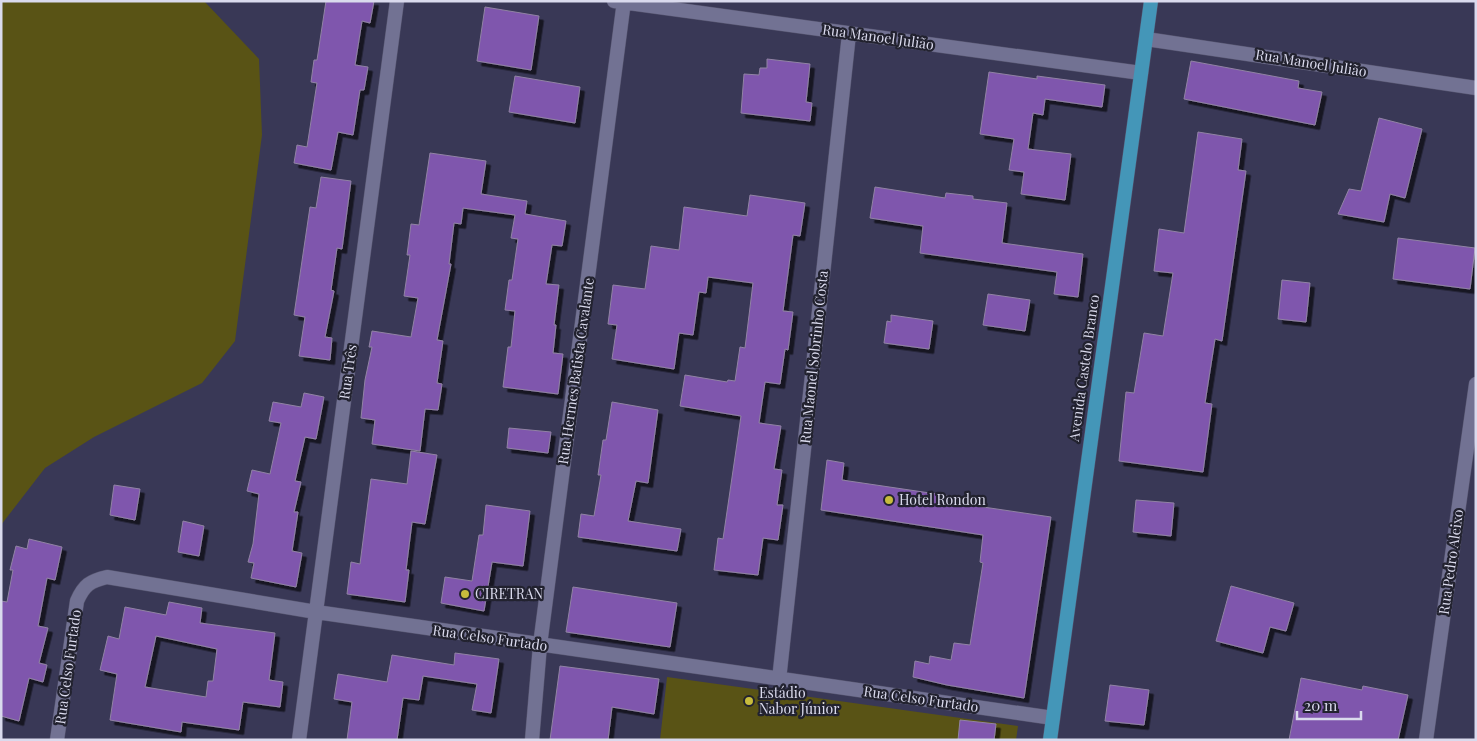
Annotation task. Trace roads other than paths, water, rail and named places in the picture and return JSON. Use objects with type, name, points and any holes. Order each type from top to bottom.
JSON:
[{"type":"highway","name":"Avenida Castelo Branco","points":[[1050,740],[1151,1]]},
{"type":"street","name":"Rua Manoel Julião","points":[[621,2],[1141,73]]},
{"type":"street","name":"Rua Hermes Batista Cavalante","points":[[532,740],[540,645],[621,2]]},
{"type":"street","name":"Rua Três","points":[[299,740],[397,3]]},
{"type":"street","name":"Rua Maonel Sobrinho Costa","points":[[779,680],[849,34]]},
{"type":"street","name":"Rua Manoel Julião","points":[[1146,38],[1476,88]]},
{"type":"street","name":"Rua Pedro Aleixo","points":[[1426,740],[1476,384]]},
{"type":"street","name":"Rua Celso Furtado","points":[[58,740],[77,601],[82,590],[90,583],[107,576],[316,612],[1053,718]]},
{"type":"place","name":"Hotel Rondon","points":[[889,500]]},
{"type":"place","name":"CIRETRAN","points":[[465,594]]},
{"type":"place","name":"Estádio Nabor Júnior","points":[[749,701]]}]
